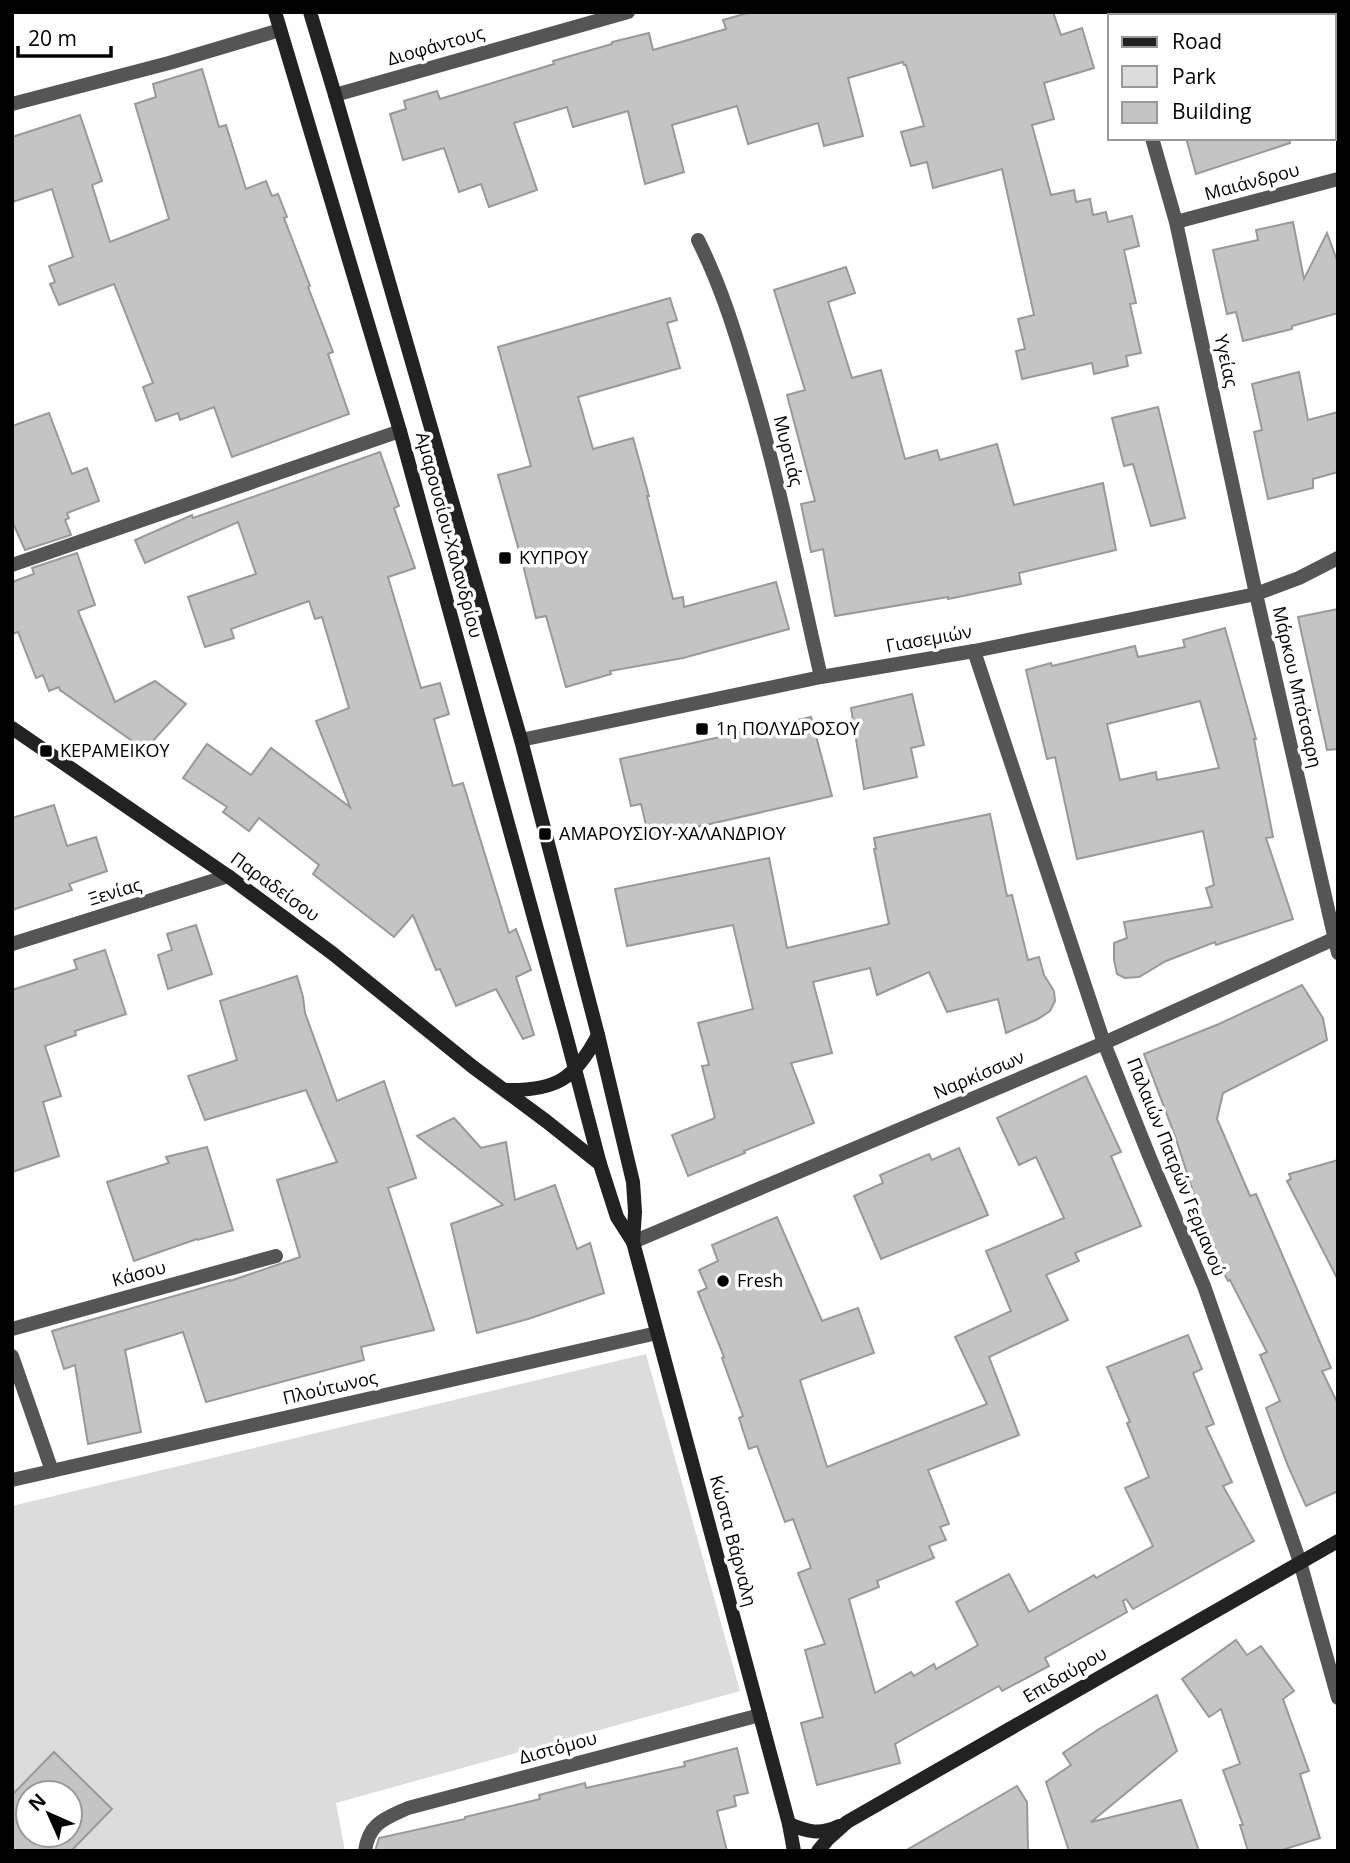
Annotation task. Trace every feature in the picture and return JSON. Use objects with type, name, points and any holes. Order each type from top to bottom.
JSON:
[{"type":"street","name":"Αμαρουσίου-Χαλανδρίου","points":[[275,12],[400,430],[576,1070]]},
{"type":"street","name":"Αμαρουσίου-Χαλανδρίου","points":[[310,12],[521,740],[598,1035]]},
{"type":"street","name":"Διοφάντους","points":[[335,95],[628,12]]},
{"type":"street","points":[[12,104],[169,63],[280,30]]},
{"type":"street","name":"Υγείας","points":[[1153,140],[1176,222],[1256,594]]},
{"type":"street","name":"Μαιάνδρου","points":[[1176,222],[1338,179]]},
{"type":"street","name":"Μυρτιάς","points":[[698,240],[726,303],[764,427],[821,677]]},
{"type":"street","points":[[12,565],[400,430]]},
{"type":"street","name":"Γιασεμιών","points":[[521,740],[821,677],[974,651],[1256,594],[1299,578],[1338,558]]},
{"type":"street","name":"Μάρκου Μπότσαρη","points":[[1256,594],[1338,953]]},
{"type":"street","name":"Παλαιών Πατρών Γερμανού","points":[[974,651],[1104,1043],[1204,1286],[1300,1562],[1338,1698]]},
{"type":"street","name":"Παραδείσου","points":[[12,728],[229,876],[332,953],[600,1164]]},
{"type":"street","name":"Ξενίας","points":[[12,944],[229,876]]},
{"type":"street","name":"Ναρκίσσων","points":[[633,1242],[1104,1043],[1336,937]]},
{"type":"street","points":[[506,1090],[527,1091],[561,1080],[576,1070],[598,1035]]},
{"type":"street","name":"Κώστα Βάρναλη","points":[[598,1035],[633,1182],[633,1242]]},
{"type":"street","name":"Κώστα Βάρναλη","points":[[576,1070],[600,1164],[617,1217],[633,1242],[794,1851]]},
{"type":"street","name":"Κάσου","points":[[12,1329],[276,1256]]},
{"type":"street","name":"Πλούτωνος","points":[[12,1480],[657,1333]]},
{"type":"street","points":[[12,1356],[52,1471]]},
{"type":"street","name":"Επιδαύρου","points":[[818,1851],[847,1822],[1338,1541]]},
{"type":"street","name":"Διστόμου","points":[[365,1851],[371,1829],[387,1817],[408,1808],[760,1715]]},
{"type":"street","points":[[789,1824],[808,1832],[828,1831],[847,1822]]},
{"type":"green space","points":[[646,1354],[740,1691],[336,1803],[345,1851],[12,1851],[12,1506]]},
{"type":"building","points":[[751,12],[1053,12],[1061,35],[1082,28],[1094,68],[1044,83],[1054,119],[1032,125],[1051,195],[1074,190],[1076,202],[1090,199],[1093,215],[1106,212],[1108,222],[1132,216],[1139,246],[1124,250],[1136,303],[1130,304],[1141,353],[1126,356],[1128,366],[1094,374],[1092,363],[1022,379],[1016,351],[1025,349],[1018,319],[1034,315],[1002,169],[933,188],[927,162],[911,166],[901,132],[924,126],[903,62],[848,78],[863,136],[824,146],[818,123],[748,144],[737,106],[672,125],[684,172],[645,184],[628,111],[573,127],[567,107],[514,123],[537,190],[489,207],[481,184],[459,192],[444,148],[403,160],[390,114],[406,109],[404,101],[437,91],[440,99],[554,64],[553,61],[612,42],[649,33],[653,50],[726,29],[723,20]]},
{"type":"building","points":[[202,69],[219,127],[226,125],[246,189],[266,181],[272,196],[278,194],[287,217],[284,218],[310,286],[308,287],[333,352],[328,354],[349,414],[232,457],[214,407],[180,420],[178,413],[156,421],[143,387],[153,383],[114,284],[59,305],[50,284],[55,282],[49,266],[73,257],[52,189],[12,202],[12,137],[80,115],[102,181],[92,185],[110,242],[169,219],[135,104],[156,97],[153,84]]},
{"type":"building","points":[[1187,140],[1289,140],[1290,143],[1196,174]]},
{"type":"building","points":[[1293,222],[1304,279],[1327,233],[1338,263],[1338,313],[1292,326],[1292,329],[1243,341],[1236,312],[1227,314],[1213,250],[1258,240],[1256,230]]},
{"type":"building","points":[[846,267],[855,293],[828,302],[852,378],[881,370],[905,459],[937,450],[940,460],[997,444],[1014,505],[1103,483],[1116,550],[1019,573],[1021,584],[948,599],[835,616],[823,549],[811,552],[801,504],[815,501],[787,395],[805,390],[774,290]]},
{"type":"building","points":[[670,298],[677,320],[667,323],[680,368],[578,397],[593,449],[633,438],[673,599],[683,597],[684,607],[776,582],[789,629],[683,658],[610,671],[611,674],[566,687],[546,616],[536,618],[498,475],[531,466],[498,347]]},
{"type":"building","points":[[1299,372],[1308,420],[1338,412],[1338,472],[1313,479],[1313,488],[1268,499],[1254,432],[1262,430],[1252,384]]},
{"type":"building","points":[[1158,407],[1185,518],[1151,526],[1133,464],[1124,466],[1112,418]]},
{"type":"building","points":[[49,413],[72,474],[87,468],[99,501],[67,513],[69,518],[65,520],[71,535],[25,550],[12,521],[12,426]]},
{"type":"building","points":[[380,452],[399,506],[394,508],[415,568],[388,577],[421,688],[440,683],[449,714],[434,719],[453,786],[463,783],[509,933],[516,929],[531,970],[516,977],[534,1035],[523,1039],[496,989],[456,1006],[440,969],[436,970],[413,915],[394,937],[313,874],[319,865],[259,818],[249,831],[223,812],[227,807],[183,778],[207,744],[251,775],[271,748],[350,807],[316,721],[349,708],[322,617],[315,619],[309,601],[231,629],[234,638],[205,647],[188,597],[256,574],[238,522],[145,563],[135,540],[192,515],[193,518]]},
{"type":"building","points":[[77,553],[95,605],[78,611],[115,702],[155,681],[186,704],[145,750],[59,687],[49,691],[43,675],[36,678],[18,632],[12,634],[12,582],[34,574],[32,568]]},
{"type":"building","points":[[1338,609],[1338,749],[1327,750],[1298,617]]},
{"type":"building","points":[[1225,628],[1256,739],[1273,837],[1266,838],[1293,919],[1216,945],[1215,942],[1166,961],[1139,977],[1125,978],[1117,974],[1114,960],[1114,943],[1127,938],[1124,922],[1212,907],[1206,888],[1214,885],[1203,831],[1077,859],[1055,757],[1047,759],[1026,670],[1135,646],[1138,657],[1185,647],[1183,640]],"holes":[[[1200,701],[1219,768],[1157,780],[1156,772],[1120,780],[1107,724]]]},
{"type":"building","points":[[912,694],[924,745],[911,748],[917,777],[864,789],[851,708]]},
{"type":"building","points":[[811,717],[832,796],[649,838],[641,804],[631,806],[620,759]]},
{"type":"building","points":[[54,805],[67,846],[96,837],[107,871],[69,884],[72,890],[12,910],[12,818]]},
{"type":"building","points":[[990,814],[1007,896],[1012,895],[1028,960],[1039,957],[1044,975],[1054,991],[1055,1001],[1050,1011],[1006,1033],[998,999],[947,1012],[929,972],[877,995],[870,968],[813,982],[832,1053],[791,1063],[814,1123],[688,1176],[672,1135],[715,1118],[702,1066],[709,1065],[698,1023],[753,1009],[733,925],[627,946],[615,889],[769,858],[787,948],[889,924],[874,838]]},
{"type":"building","points":[[196,925],[212,974],[168,989],[158,955],[172,950],[167,934]]},
{"type":"building","points":[[105,950],[126,1014],[75,1031],[76,1035],[45,1046],[61,1096],[43,1102],[59,1156],[12,1172],[12,990],[77,969],[74,960]]},
{"type":"building","points":[[297,976],[305,1013],[337,1101],[384,1081],[416,1178],[388,1188],[434,1330],[361,1347],[364,1360],[206,1402],[183,1332],[125,1350],[141,1432],[88,1444],[75,1365],[64,1369],[52,1331],[230,1281],[300,1257],[277,1180],[337,1162],[306,1090],[205,1120],[188,1076],[237,1060],[220,1001]]},
{"type":"building","points":[[1302,985],[1323,1018],[1327,1040],[1223,1093],[1217,1119],[1250,1196],[1256,1194],[1331,1368],[1322,1371],[1338,1404],[1338,1491],[1306,1506],[1266,1408],[1280,1401],[1260,1355],[1267,1352],[1230,1280],[1228,1281],[1216,1259],[1219,1257],[1198,1207],[1144,1054],[1219,1024]]},
{"type":"building","points":[[1086,1076],[1121,1152],[1111,1156],[1141,1226],[1075,1253],[1079,1261],[1046,1275],[1068,1320],[989,1357],[1019,1435],[928,1470],[949,1524],[940,1527],[946,1540],[929,1546],[934,1558],[877,1581],[879,1587],[849,1599],[875,1693],[911,1672],[914,1676],[934,1664],[936,1669],[978,1645],[956,1602],[1009,1574],[1029,1612],[1094,1575],[1096,1578],[1153,1546],[1125,1488],[1149,1477],[1107,1367],[1188,1335],[1202,1369],[1193,1373],[1214,1424],[1206,1427],[1232,1482],[1223,1486],[1254,1541],[1133,1609],[1126,1599],[1123,1601],[1127,1612],[1045,1658],[1049,1666],[1002,1691],[999,1686],[895,1744],[900,1763],[817,1785],[801,1723],[823,1717],[805,1650],[825,1644],[798,1573],[811,1568],[793,1519],[785,1522],[757,1446],[749,1449],[739,1418],[743,1416],[722,1358],[724,1357],[698,1292],[707,1288],[699,1270],[718,1261],[712,1245],[777,1217],[822,1321],[858,1308],[874,1353],[800,1380],[827,1467],[987,1404],[955,1337],[1011,1311],[986,1251],[1064,1218],[1036,1157],[1019,1165],[997,1118]]},
{"type":"building","points":[[454,1118],[481,1148],[506,1142],[515,1200],[555,1185],[577,1249],[590,1243],[604,1293],[477,1333],[451,1224],[503,1205],[417,1136]]},
{"type":"building","points":[[207,1147],[233,1230],[197,1239],[134,1261],[107,1182],[169,1163],[166,1157]]},
{"type":"building","points":[[959,1148],[988,1215],[881,1259],[854,1196],[883,1183],[880,1175],[929,1154],[932,1160]]},
{"type":"building","points":[[1338,1160],[1338,1280],[1287,1181],[1291,1179],[1289,1174]]},
{"type":"building","points":[[1236,1640],[1247,1655],[1261,1646],[1294,1691],[1283,1699],[1309,1771],[1300,1774],[1320,1838],[1279,1851],[1248,1851],[1240,1825],[1243,1825],[1223,1770],[1240,1764],[1221,1709],[1209,1717],[1182,1679]]},
{"type":"building","points":[[1157,1695],[1177,1751],[1091,1822],[1181,1800],[1199,1851],[1069,1851],[1046,1782],[1071,1765],[1063,1753]]},
{"type":"building","points":[[737,1748],[748,1793],[734,1796],[736,1806],[717,1811],[727,1851],[375,1851],[379,1838],[540,1799],[539,1795],[585,1783],[586,1788],[685,1766],[684,1762]]},
{"type":"building","points":[[54,1752],[81,1779],[28,1779]]},
{"type":"building","points":[[84,1781],[112,1809],[84,1838]]},
{"type":"building","points":[[1017,1786],[1027,1802],[1028,1851],[905,1851]]},
{"type":"building","points":[[14,1793],[14,1849],[73,1849],[71,1851],[12,1851]]},
{"type":"place","name":"ΚΥΠΡΟΥ","points":[[505,558]]},
{"type":"place","name":"1η ΠΟΛΥΔΡΟΣΟΥ","points":[[702,729]]},
{"type":"place","name":"ΚΕΡΑΜΕΙΚΟΥ","points":[[46,751]]},
{"type":"place","name":"ΑΜΑΡΟΥΣΙΟΥ-ΧΑΛΑΝΔΡΙΟΥ","points":[[545,834]]},
{"type":"place","name":"Fresh","points":[[723,1281]]}]
